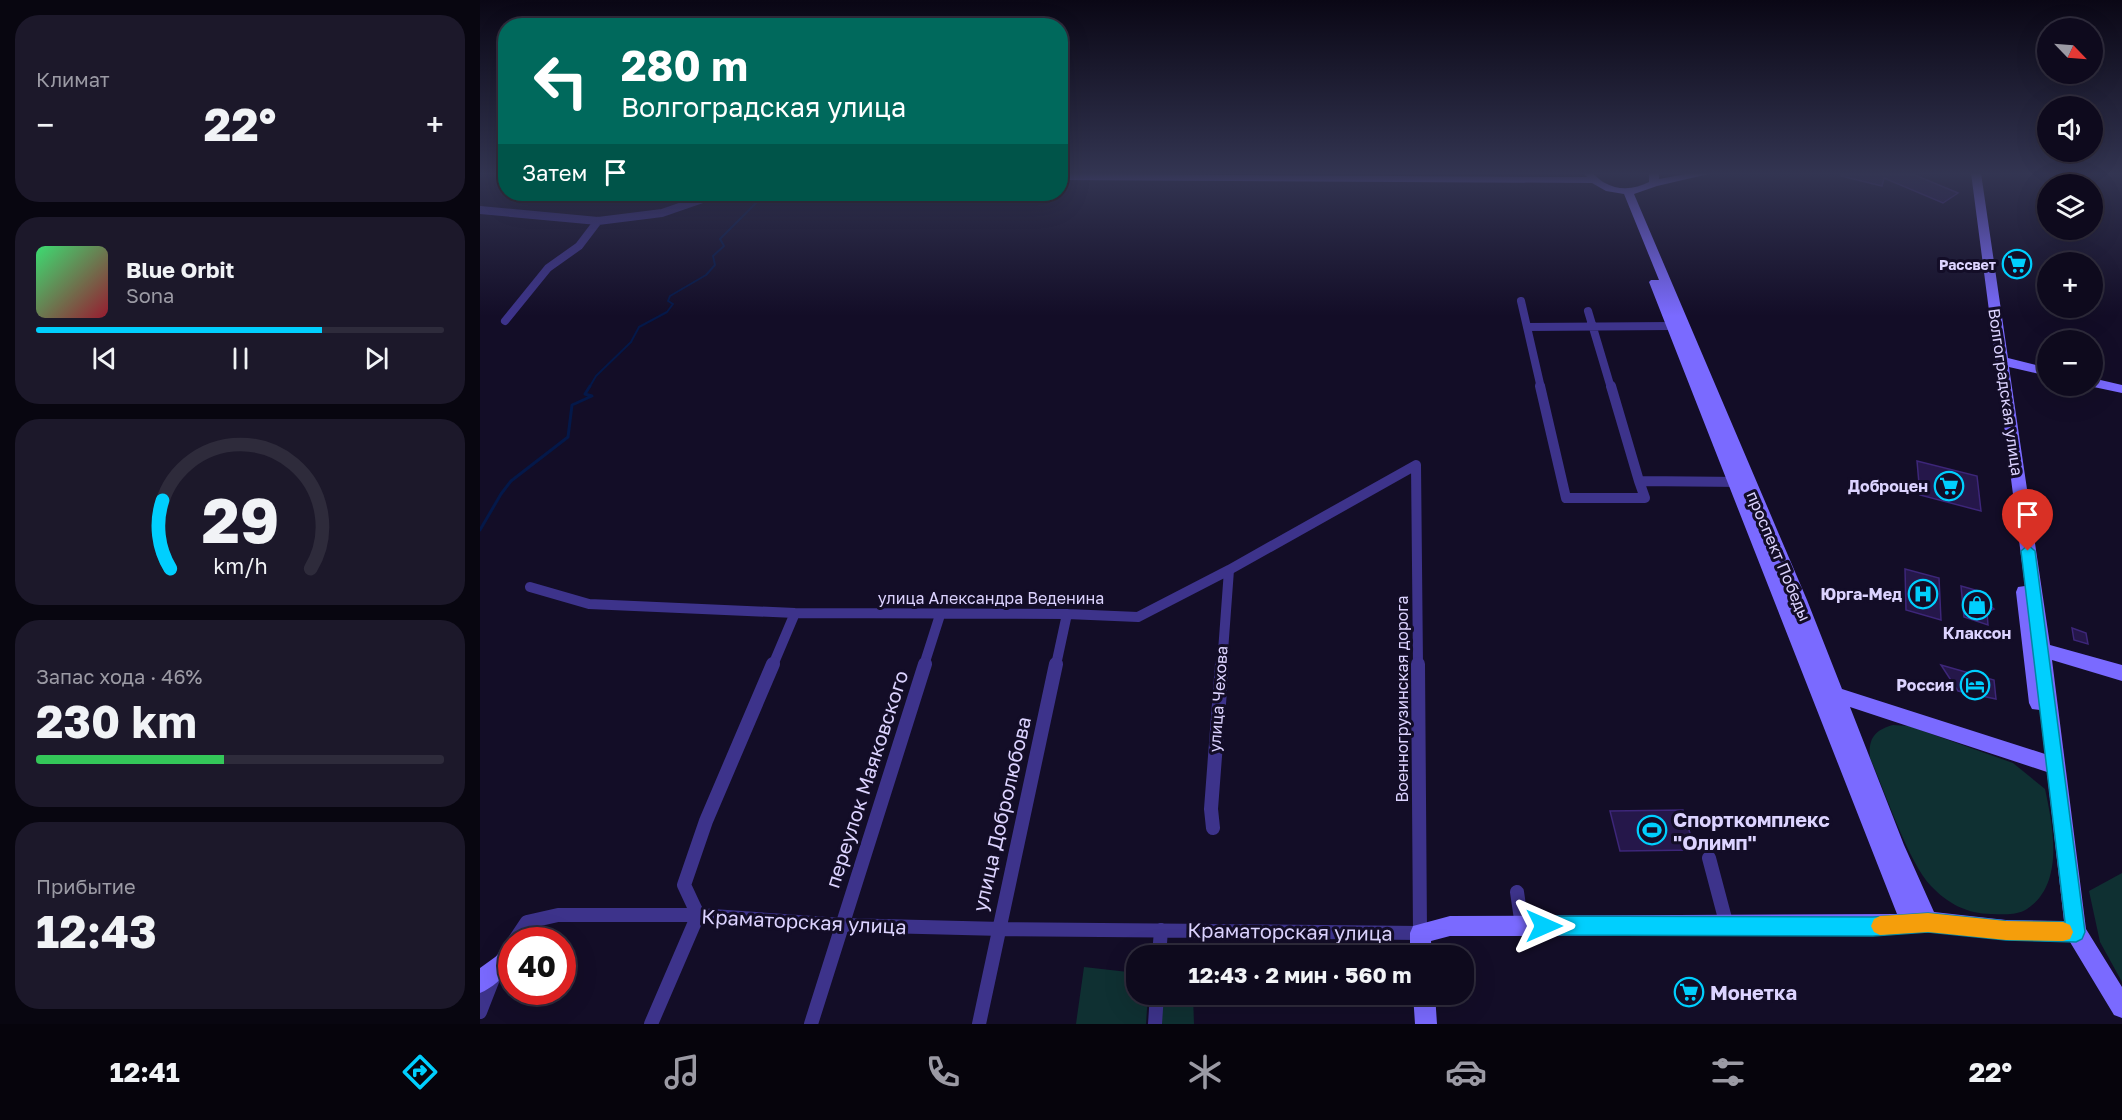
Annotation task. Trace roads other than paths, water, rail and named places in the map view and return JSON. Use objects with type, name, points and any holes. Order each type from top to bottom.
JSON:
[{"type":"main road","points":[[1634,221],[1672,326],[1741,482]]},
{"type":"main road","name":"проспект Победы","points":[[1635,221],[1919,923]]},
{"type":"main road","points":[[1828,694],[2051,765],[1976,221]]},
{"type":"main road","name":"Волгоградская улица","points":[[1982,221],[2042,650],[2051,765],[2076,932]]},
{"type":"main road","points":[[2000,358],[2037,369]]},
{"type":"main road","points":[[2103,384],[2122,388]]},
{"type":"main road","points":[[2042,650],[2122,673]]},
{"type":"main road","name":"Краматорская улица","points":[[1420,933],[1450,926],[1919,923],[2006,930],[2076,932]]},
{"type":"main road","points":[[2076,932],[2122,1007]]},
{"type":"main road","points":[[1420,933],[1421,945]]},
{"type":"main road","points":[[480,982],[498,966]]},
{"type":"main road","points":[[1425,1005],[1426,1024]]},
{"type":"street","points":[[505,321],[548,268],[579,246],[598,221]]},
{"type":"street","points":[[1521,301],[1566,498],[1645,498],[1588,311]]},
{"type":"street","points":[[1527,327],[1672,326]]},
{"type":"street","name":"улица Александра Веденина","points":[[530,587],[589,604],[795,613],[1067,614],[1138,617],[1229,570],[1416,465]]},
{"type":"street","name":"Военногрузинская дорога","points":[[1416,465],[1420,933]]},
{"type":"street","points":[[1639,481],[1741,482]]},
{"type":"street","name":"улица Чехова","points":[[1213,828],[1212,786],[1229,570]]},
{"type":"street","points":[[651,1024],[698,915],[684,885],[706,821],[795,613]]},
{"type":"street","name":"улица Добролюбова","points":[[979,1024],[997,929],[1067,614]]},
{"type":"street","name":"переулок Маяковского","points":[[811,1024],[940,615]]},
{"type":"street","points":[[1709,858],[1727,926]]},
{"type":"street","points":[[1517,892],[1522,926]]},
{"type":"street","name":"Краматорская улица","points":[[524,927],[527,922],[558,915],[698,915],[842,925],[997,929],[1420,933]]},
{"type":"street","points":[[1160,945],[1161,930]]},
{"type":"street","points":[[480,1012],[498,966]]},
{"type":"street","points":[[1155,1024],[1156,1005]]},
{"type":"waterway","points":[[589,388],[596,376],[631,342],[639,327],[667,312],[673,304],[668,301],[670,296],[706,275],[715,265],[713,256],[724,246],[720,239],[738,221]]},
{"type":"waterway","points":[[480,530],[511,481],[568,437],[572,405],[592,396],[585,394],[590,386]]},
{"type":"place","name":"Рассвет","points":[[2017,264]]},
{"type":"place","name":"Доброцен","points":[[1949,486]]},
{"type":"place","name":"Юрга-Мед","points":[[1923,594]]},
{"type":"place","name":"Клаксон","points":[[1977,605]]},
{"type":"place","name":"Россия","points":[[1975,685]]},
{"type":"place","name":"Спорткомплекс \"Олимп\"","points":[[1652,830]]},
{"type":"place","name":"Монетка","points":[[1689,992]]}]
